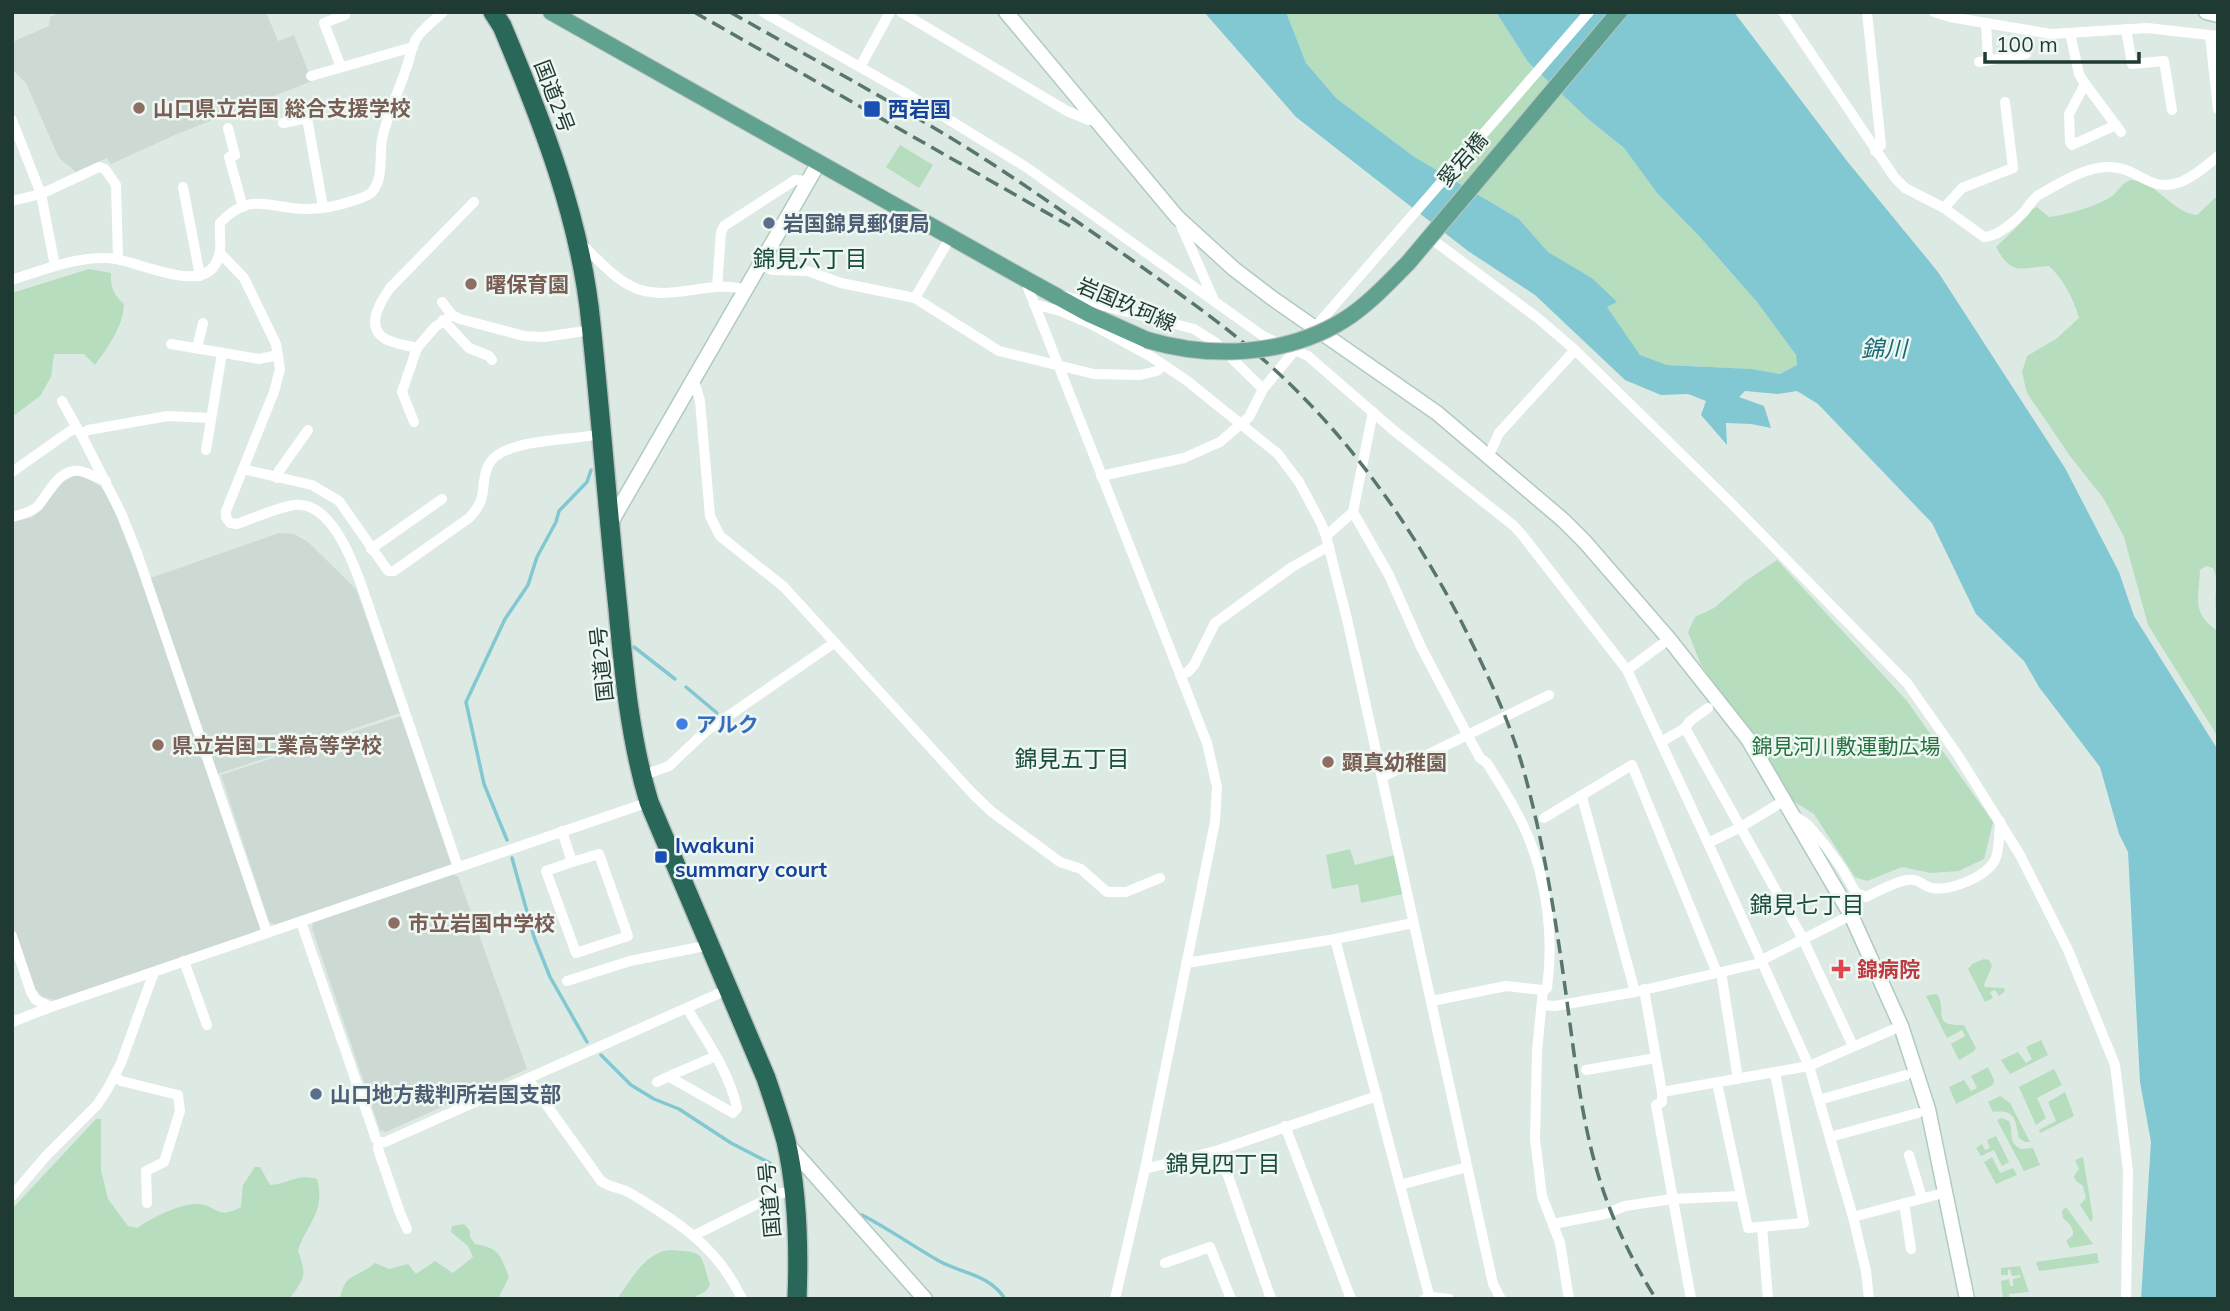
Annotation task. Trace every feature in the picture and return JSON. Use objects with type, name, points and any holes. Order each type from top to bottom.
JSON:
[{"type":"highway","name":"国道2号","points":[[493,12],[502,26],[551,149],[576,240],[592,330],[600,434],[630,720],[641,776],[649,802],[766,1078],[786,1142],[794,1195],[797,1299]]},
{"type":"main road","name":"岩国玖珂線","points":[[551,12],[1148,348],[1195,352],[1252,351],[1314,335],[1344,320],[1379,293],[1408,263],[1619,12]]},
{"type":"street","points":[[12,280],[55,266],[104,258],[118,259],[180,277],[200,276],[217,261],[220,253],[220,223],[227,215],[243,207],[260,202],[304,209],[323,207],[349,202],[372,192],[381,166],[388,114],[413,47],[417,37],[443,12]]},
{"type":"street","points":[[763,12],[1026,167],[1263,336],[1308,356],[1514,526],[1627,670],[1708,842],[1809,1066],[1853,1217],[1866,1271],[1869,1299]]},
{"type":"street","points":[[860,67],[890,12]]},
{"type":"street","points":[[901,12],[1049,101],[1089,120],[1095,120]]},
{"type":"street","points":[[1006,12],[1177,217],[1234,269],[1437,413],[1489,455],[1585,542],[1670,639],[1748,739],[1851,915],[1901,1026],[1928,1109],[1967,1299]]},
{"type":"street","name":"愛宕橋","points":[[1101,476],[1162,464],[1195,454],[1220,442],[1241,424],[1248,417],[1263,389],[1296,349],[1589,12]]},
{"type":"street","points":[[1783,12],[1895,178],[1905,188],[1944,208],[1984,237],[1991,237],[2018,217],[2039,194],[2090,170],[2101,167],[2126,169],[2163,186],[2195,175],[2218,156]]},
{"type":"street","points":[[1867,12],[1881,145],[1875,151]]},
{"type":"street","points":[[1934,12],[2051,34],[2147,28],[2214,36],[2218,109]]},
{"type":"street","points":[[2206,12],[2218,15]]},
{"type":"street","points":[[341,68],[324,23],[345,15]]},
{"type":"street","points":[[1986,23],[1983,61],[2026,54]]},
{"type":"street","points":[[2126,29],[2132,64],[2164,61],[2172,110]]},
{"type":"street","points":[[2070,33],[2079,74],[2119,129],[2072,145],[2070,114],[2085,84]]},
{"type":"street","points":[[311,76],[413,47]]},
{"type":"street","points":[[1944,208],[1962,188],[2013,168],[2005,102]]},
{"type":"street","points":[[283,123],[307,118],[323,207]]},
{"type":"street","points":[[12,120],[41,194],[55,266]]},
{"type":"street","points":[[228,128],[235,155],[229,158],[243,207]]},
{"type":"street","points":[[609,525],[818,164]]},
{"type":"street","points":[[12,201],[41,194],[99,167],[105,169],[116,185],[118,259]]},
{"type":"street","points":[[717,287],[721,232],[724,226],[795,180],[808,181]]},
{"type":"street","points":[[183,187],[200,276]]},
{"type":"street","points":[[416,348],[385,339],[378,333],[375,318],[379,303],[390,288],[474,202]]},
{"type":"street","points":[[1177,217],[1213,298]]},
{"type":"street","points":[[915,298],[950,238]]},
{"type":"street","points":[[576,240],[632,287],[652,293],[733,286],[747,290]]},
{"type":"street","points":[[1437,243],[1539,319],[1730,502],[1907,683],[1959,757],[2020,855],[2068,950],[2115,1065],[2129,1171],[2126,1299]]},
{"type":"street","points":[[220,253],[244,278],[267,323],[280,369],[274,392],[226,511],[230,523],[237,524],[291,505],[315,508],[322,513],[352,560],[458,867]]},
{"type":"street","points":[[761,265],[772,270],[808,271],[841,283],[915,298],[999,351],[1094,374],[1140,375],[1157,371],[1163,365]]},
{"type":"street","points":[[1029,281],[1028,288],[1056,364],[1208,743],[1217,787],[1215,822],[1145,1169],[1115,1299]]},
{"type":"street","points":[[1051,293],[1194,329],[1216,343],[1263,389]]},
{"type":"street","points":[[442,302],[448,317],[469,348],[489,355],[492,360]]},
{"type":"street","points":[[1034,304],[1060,311],[1148,348],[1163,365],[1278,454],[1289,467],[1328,541],[1493,1284],[1501,1299]]},
{"type":"street","points":[[414,422],[402,392],[416,348],[421,340],[448,317]]},
{"type":"street","points":[[448,317],[524,336],[544,337],[592,330]]},
{"type":"street","points":[[1148,348],[1160,341],[1164,322]]},
{"type":"street","points":[[197,348],[203,323]]},
{"type":"street","points":[[171,344],[259,359],[278,355]]},
{"type":"street","points":[[1489,455],[1499,433],[1575,351]]},
{"type":"street","points":[[206,450],[222,353]]},
{"type":"street","points":[[694,381],[700,401],[710,516],[720,536],[784,587],[992,812],[1060,862],[1081,869],[1107,892],[1126,892],[1160,878]]},
{"type":"street","points":[[62,401],[106,481],[137,552],[267,933]]},
{"type":"street","points":[[1180,675],[1194,665],[1215,623],[1328,541],[1353,512],[1373,412]]},
{"type":"street","points":[[12,472],[79,431],[168,416],[211,418]]},
{"type":"street","points":[[277,478],[279,471],[308,430]]},
{"type":"street","points":[[243,469],[318,487],[339,501],[388,571],[394,571],[478,509],[484,496],[486,471],[490,461],[499,453],[534,442],[580,439],[600,434]]},
{"type":"street","points":[[12,517],[34,509],[57,481],[72,472],[80,471],[106,481]]},
{"type":"street","points":[[371,549],[442,499]]},
{"type":"street","points":[[1353,512],[1389,575],[1421,647],[1479,758],[1488,763],[1527,834],[1544,895],[1550,966],[1547,988],[1543,990],[1506,986],[1432,1001]]},
{"type":"street","points":[[1627,670],[1670,639]]},
{"type":"street","points":[[641,776],[653,774],[669,766],[705,732],[834,643]]},
{"type":"street","points":[[1382,777],[1549,695]]},
{"type":"street","points":[[1661,742],[1685,728],[1690,721],[1709,708]]},
{"type":"street","points":[[1685,728],[1803,939],[1853,1046]]},
{"type":"street","points":[[1544,818],[1632,765],[1719,972],[1738,1079]]},
{"type":"street","points":[[1582,797],[1639,990],[1656,1058],[1662,1092],[1662,1102],[1656,1105],[1691,1299]]},
{"type":"street","points":[[12,1022],[649,802]]},
{"type":"street","points":[[1788,806],[1808,825],[1841,867],[1856,893],[1866,897],[1905,880],[1918,879],[1930,888],[1951,887],[1985,872],[1997,852],[2000,821]]},
{"type":"street","points":[[1708,842],[1788,806]]},
{"type":"street","points":[[562,831],[572,862]]},
{"type":"street","points":[[599,854],[628,936],[576,953],[545,871],[572,862],[599,854]]},
{"type":"street","points":[[1542,1005],[1555,1006],[1639,990],[1760,962],[1851,915]]},
{"type":"street","points":[[301,922],[407,1229]]},
{"type":"street","points":[[1186,963],[1335,939],[1413,923]]},
{"type":"street","points":[[12,936],[31,992],[36,1000],[51,1007]]},
{"type":"street","points":[[1335,939],[1429,1298],[1449,1299]]},
{"type":"street","points":[[567,981],[630,961],[710,945]]},
{"type":"street","points":[[184,961],[207,1025]]},
{"type":"street","points":[[12,1196],[46,1156],[97,1105],[115,1076],[154,972]]},
{"type":"street","points":[[379,1142],[385,1142],[729,989]]},
{"type":"street","points":[[1543,990],[1537,1051],[1535,1139],[1542,1196],[1560,1242],[1569,1299]]},
{"type":"street","points":[[674,1074],[673,1079],[733,1113],[737,1108],[727,1074],[687,1008]]},
{"type":"street","points":[[1662,1092],[1809,1066],[1901,1026]]},
{"type":"street","points":[[657,1082],[716,1056]]},
{"type":"street","points":[[1586,1070],[1656,1058]]},
{"type":"street","points":[[1717,1083],[1748,1228],[1804,1223],[1775,1073]]},
{"type":"street","points":[[1819,1100],[1906,1075]]},
{"type":"street","points":[[115,1076],[121,1081],[178,1095],[180,1111],[164,1162],[146,1171],[147,1203]]},
{"type":"street","points":[[528,1079],[601,1181],[608,1186],[630,1192],[695,1235],[731,1277],[742,1299]]},
{"type":"street","points":[[1145,1169],[1219,1150],[1377,1096]]},
{"type":"street","points":[[1830,1138],[1918,1113]]},
{"type":"street","points":[[1285,1126],[1351,1299]]},
{"type":"street","points":[[786,1142],[925,1299]]},
{"type":"street","points":[[1219,1150],[1270,1299]]},
{"type":"street","points":[[1909,1155],[1922,1198]]},
{"type":"street","points":[[1401,1185],[1467,1167]]},
{"type":"street","points":[[695,1235],[781,1193],[794,1195],[803,1188],[814,1185],[825,1188]]},
{"type":"street","points":[[1853,1217],[1947,1192]]},
{"type":"street","points":[[1553,1224],[1605,1214],[1625,1206],[1672,1199],[1741,1196]]},
{"type":"street","points":[[1904,1203],[1911,1249]]},
{"type":"street","points":[[1762,1227],[1768,1299]]},
{"type":"street","points":[[1165,1263],[1210,1247],[1231,1299]]},
{"type":"shaded area","name":"山口県立岩国 総合支援学校","points":[[61,12],[266,12],[278,41],[294,35],[312,81],[177,134],[111,164],[107,158],[76,172],[59,158],[26,83],[12,69],[12,42],[49,26],[50,17]]},
{"type":"shaded area","name":"県立岩国工業高等学校","points":[[74,476],[84,476],[101,487],[110,500],[142,581],[279,533],[294,534],[308,542],[356,589],[400,713],[209,777],[261,930],[56,1000],[43,997],[35,989],[12,923],[12,522],[33,517],[64,481]]},
{"type":"shaded area","name":"市立岩国中学校","points":[[401,716],[455,876],[458,876],[527,1069],[386,1132],[380,1130],[309,914],[275,925],[269,922],[221,775]]},
{"type":"green space","points":[[1286,12],[1496,12],[1528,62],[1588,119],[1624,148],[1657,193],[1757,302],[1796,355],[1797,365],[1780,374],[1752,369],[1667,365],[1640,355],[1606,306],[1616,302],[1592,278],[1548,252],[1519,219],[1413,156],[1336,98],[1306,63]]},
{"type":"green space","points":[[900,145],[933,165],[919,188],[886,167]]},
{"type":"green space","points":[[2130,180],[2148,185],[2180,209],[2197,215],[2216,197],[2218,186],[2218,616],[2213,568],[2206,566],[2200,570],[2198,605],[2209,625],[2218,631],[2218,737],[2148,625],[2124,537],[2104,499],[2070,456],[2027,393],[2022,372],[2027,356],[2056,339],[2079,318],[2071,297],[2049,266],[2017,268],[2007,262],[1996,247],[2030,210],[2037,207],[2049,217],[2080,210],[2109,198]]},
{"type":"green space","points":[[89,269],[111,273],[113,290],[124,304],[121,321],[114,336],[95,365],[84,354],[54,354],[51,377],[40,396],[12,417],[12,293]]},
{"type":"green space","name":"錦見河川敷運動広場","points":[[1777,560],[1907,701],[1993,822],[1984,859],[1959,871],[1931,873],[1902,867],[1867,881],[1855,877],[1814,814],[1793,801],[1750,732],[1701,665],[1688,632],[1695,617],[1714,608],[1747,580]]},
{"type":"green space","points":[[1350,849],[1355,865],[1395,855],[1403,894],[1361,903],[1358,884],[1332,889],[1326,855]]},
{"type":"green space","points":[[1984,959],[1989,960],[1992,966],[1985,987],[2004,988],[2005,991],[1999,996],[1995,990],[1990,992],[1993,998],[1985,1002],[1968,969],[1972,964]]},
{"type":"green space","points":[[1938,995],[1944,1021],[1964,1025],[1976,1048],[1959,1060],[1951,1044],[1965,1036],[1962,1030],[1947,1038],[1926,996]]},
{"type":"green space","points":[[2041,1040],[2048,1055],[2010,1074],[2001,1060],[2018,1052],[2026,1063],[2032,1059],[2026,1047]]},
{"type":"green space","points":[[1988,1067],[1994,1080],[1993,1085],[1956,1104],[1949,1087],[1964,1080],[1971,1091],[1977,1088],[1971,1076]]},
{"type":"green space","points":[[2054,1069],[2062,1085],[2037,1098],[2046,1118],[2036,1125],[2019,1087]]},
{"type":"green space","points":[[2065,1092],[2074,1116],[2040,1133],[2039,1130],[2056,1121],[2048,1102]]},
{"type":"green space","points":[[2000,1096],[2010,1103],[2030,1142],[2019,1138],[2015,1121],[2010,1114],[1993,1112],[1988,1102]]},
{"type":"green space","points":[[2001,1118],[2009,1121],[2014,1143],[2021,1149],[2033,1148],[2040,1165],[2024,1171],[1997,1120]]},
{"type":"green space","points":[[96,1119],[101,1119],[101,1170],[108,1199],[128,1226],[138,1228],[167,1212],[193,1204],[205,1205],[222,1212],[233,1211],[241,1207],[243,1185],[255,1167],[260,1167],[270,1185],[304,1177],[317,1179],[317,1209],[298,1251],[303,1276],[289,1299],[12,1299],[12,1209]]},
{"type":"green space","points":[[1996,1136],[2009,1162],[2002,1166],[1994,1150],[1981,1156],[1976,1148],[1982,1144],[1985,1150],[1990,1148],[1987,1140]]},
{"type":"green space","points":[[1992,1157],[2000,1173],[2013,1168],[2017,1175],[1996,1184],[1984,1162]]},
{"type":"green space","points":[[2083,1157],[2093,1218],[2091,1222],[2080,1205],[2086,1198],[2083,1186],[2074,1176],[2079,1169],[2075,1160]]},
{"type":"green space","points":[[2066,1207],[2093,1244],[2070,1248],[2066,1241],[2073,1232],[2063,1218],[2062,1211]]},
{"type":"green space","points":[[464,1224],[475,1244],[494,1250],[503,1263],[509,1277],[498,1299],[340,1299],[345,1284],[375,1263],[389,1269],[408,1264],[416,1274],[435,1261],[453,1273],[473,1257],[468,1246],[451,1232],[452,1226]]},
{"type":"green space","points":[[670,1250],[700,1256],[710,1285],[706,1291],[691,1299],[617,1299],[646,1261]]},
{"type":"green space","points":[[2097,1253],[2099,1263],[2039,1271],[2036,1262]]},
{"type":"green space","points":[[2020,1266],[2029,1292],[2009,1294],[2009,1299],[2003,1299],[2001,1281],[2009,1279],[2010,1286],[2013,1286],[2013,1279],[2021,1277],[2012,1276],[2010,1269],[2008,1275],[2001,1275],[2001,1268]]},
{"type":"water","name":"錦川","points":[[1204,12],[1286,12],[1306,63],[1336,98],[1413,156],[1519,219],[1548,252],[1592,278],[1617,302],[1607,307],[1640,355],[1667,365],[1752,369],[1780,374],[1797,365],[1796,355],[1757,302],[1657,193],[1624,148],[1588,119],[1528,62],[1496,12],[1734,12],[1847,161],[1938,272],[2065,468],[2119,572],[2134,616],[2218,750],[2218,1299],[2141,1299],[2151,1142],[2140,1082],[2128,852],[2119,834],[2100,767],[2039,687],[2024,661],[1976,614],[1932,523],[1818,404],[1797,391],[1778,394],[1745,391],[1739,397],[1764,406],[1771,428],[1726,423],[1727,445],[1701,415],[1706,401],[1688,394],[1661,395],[1625,380],[1535,295],[1468,251],[1296,117]]},
{"type":"waterway","points":[[507,840],[484,784],[466,702],[505,619],[528,585],[537,557],[559,511],[587,482],[591,470]]},
{"type":"waterway","points":[[634,647],[675,679]]},
{"type":"waterway","points":[[686,687],[717,713]]},
{"type":"waterway","points":[[512,858],[534,937],[550,977],[587,1042]]},
{"type":"waterway","points":[[601,1055],[631,1085],[654,1099],[679,1109],[731,1143],[770,1163]]},
{"type":"waterway","points":[[862,1215],[939,1261],[983,1279],[1005,1299]]},
{"type":"railway","points":[[694,12],[1070,226]]},
{"type":"railway","points":[[730,12],[972,151],[1196,306],[1238,338],[1297,391],[1345,444],[1388,501],[1427,560],[1462,623],[1490,680],[1514,739],[1533,806],[1544,859],[1593,1157],[1620,1232],[1656,1299]]},
{"type":"place","name":"山口県立岩国 総合支援学校","points":[[139,108]]},
{"type":"place","name":"西岩国","points":[[872,109]]},
{"type":"place","name":"岩国錦見郵便局","points":[[769,223]]},
{"type":"place","name":"曙保育園","points":[[471,284]]},
{"type":"place","name":"アルク","points":[[682,724]]},
{"type":"place","name":"県立岩国工業高等学校","points":[[158,745]]},
{"type":"place","name":"顕真幼稚園","points":[[1328,762]]},
{"type":"place","name":"Iwakuni summary court","points":[[661,857]]},
{"type":"place","name":"市立岩国中学校","points":[[394,923]]},
{"type":"place","name":"錦病院","points":[[1841,969]]},
{"type":"place","name":"山口地方裁判所岩国支部","points":[[316,1094]]},
{"type":"district","name":"錦見六丁目","points":[[810,258]]},
{"type":"district","name":"錦見五丁目","points":[[1072,758]]},
{"type":"district","name":"錦見七丁目","points":[[1807,904]]},
{"type":"district","name":"錦見四丁目","points":[[1223,1163]]}]
